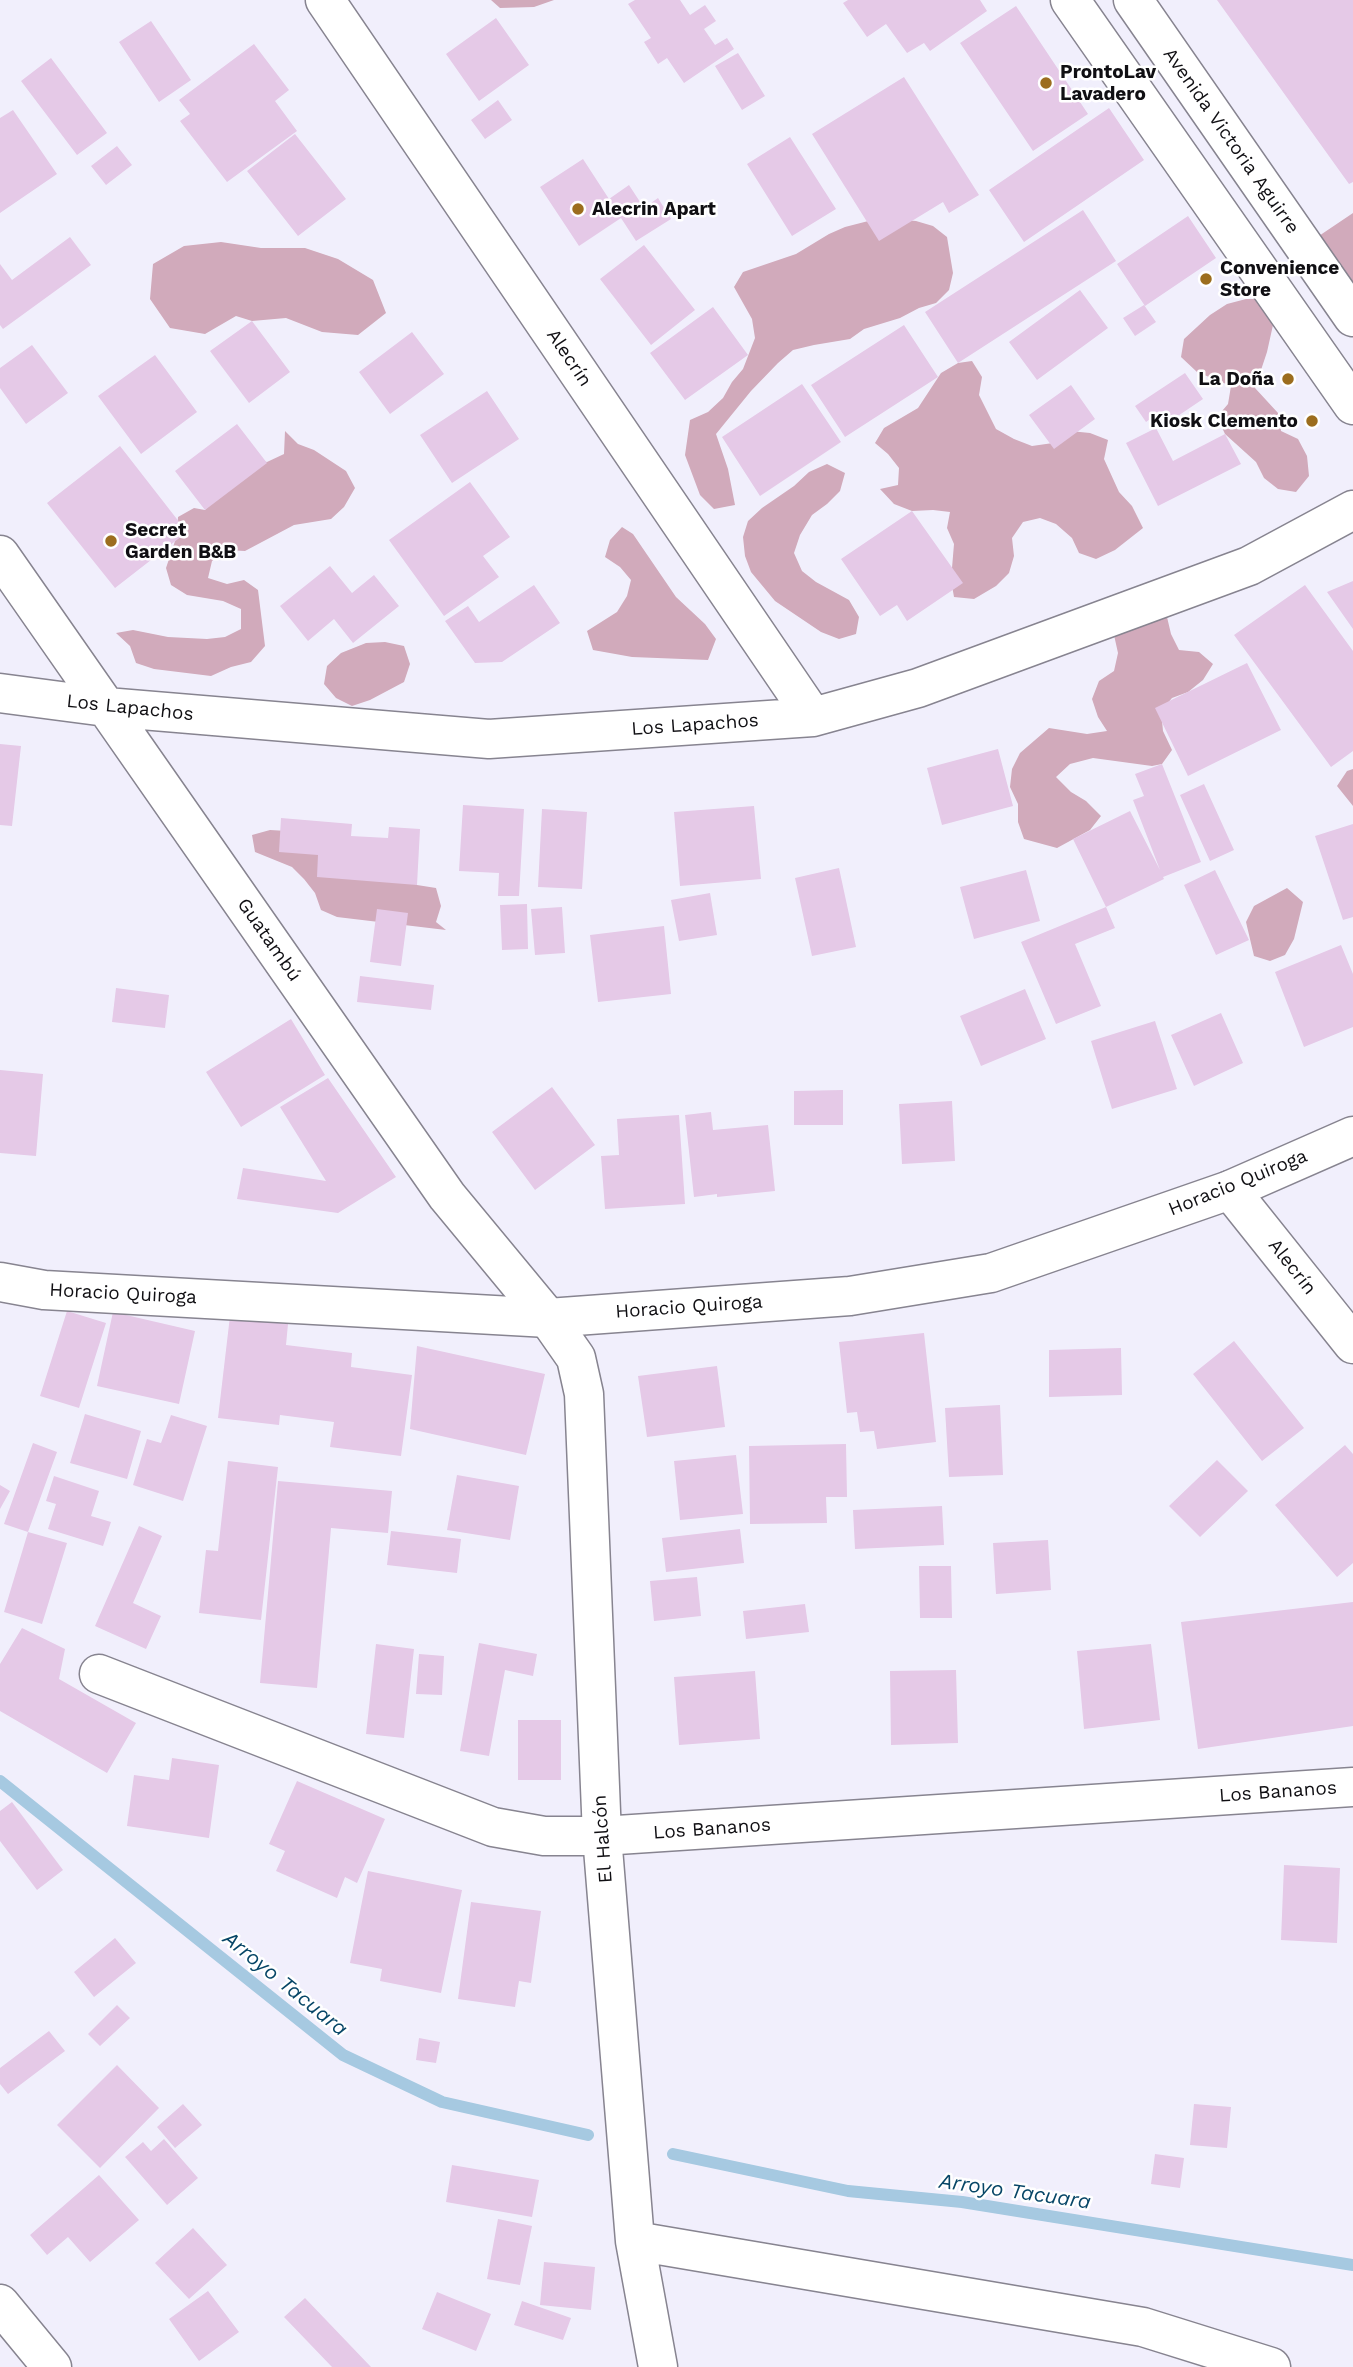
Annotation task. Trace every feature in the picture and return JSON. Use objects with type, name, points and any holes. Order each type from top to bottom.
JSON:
[{"type":"street","name":"Alecrín","points":[[325,0],[813,717]]},
{"type":"street","points":[[1070,0],[1353,405]]},
{"type":"street","name":"Avenida Victoria Aguirre","points":[[1133,0],[1353,317]]},
{"type":"street","name":"Los Lapachos","points":[[0,693],[106,707],[489,739],[813,717],[918,688],[1249,566],[1353,510]]},
{"type":"street","name":"Guatambú","points":[[0,555],[447,1196],[548,1318]]},
{"type":"street","name":"Horacio Quiroga","points":[[0,1282],[44,1290],[548,1318],[850,1296],[990,1273],[1230,1190],[1353,1136]]},
{"type":"street","name":"Alecrín","points":[[1230,1190],[1353,1344]]},
{"type":"street","name":"El Halcón","points":[[548,1318],[576,1358],[584,1394],[602,1836],[635,2241],[658,2367]]},
{"type":"street","name":"Los Bananos","points":[[99,1674],[493,1827],[544,1836],[602,1836],[1353,1787]]},
{"type":"street","points":[[635,2241],[1143,2327],[1271,2367]]},
{"type":"street","points":[[0,2304],[52,2367]]},
{"type":"shaded area","points":[[491,0],[554,0],[534,7],[500,8]]},
{"type":"shaded area","points":[[1353,213],[1353,284],[1304,246]]},
{"type":"shaded area","points":[[880,218],[916,221],[933,226],[947,237],[953,273],[949,290],[936,303],[864,329],[850,339],[793,350],[778,363],[716,434],[728,469],[735,505],[714,509],[700,495],[685,455],[690,420],[708,412],[723,398],[743,369],[755,338],[752,319],[734,287],[743,272],[796,254],[845,227]]},
{"type":"shaded area","points":[[221,242],[261,248],[305,248],[338,259],[373,280],[386,313],[358,335],[322,332],[286,318],[252,321],[236,316],[205,334],[170,328],[150,299],[153,264],[184,246]]},
{"type":"shaded area","points":[[1246,299],[1267,299],[1275,316],[1255,388],[1278,413],[1281,431],[1298,439],[1307,456],[1309,476],[1296,492],[1278,489],[1264,478],[1256,462],[1225,434],[1217,417],[1228,404],[1231,386],[1197,372],[1181,357],[1184,339],[1210,315],[1227,304]]},
{"type":"shaded area","points":[[972,361],[982,377],[979,395],[996,429],[1032,446],[1053,443],[1070,431],[1090,433],[1108,440],[1104,459],[1119,492],[1132,506],[1143,528],[1115,550],[1096,559],[1079,553],[1072,538],[1056,524],[1040,518],[1023,522],[1012,538],[1014,556],[1009,573],[996,586],[974,599],[954,597],[951,580],[954,544],[947,528],[950,512],[912,511],[894,504],[880,489],[898,485],[899,468],[875,443],[884,428],[918,408],[941,373],[958,363]]},
{"type":"shaded area","points":[[285,431],[298,444],[314,450],[346,471],[355,488],[344,507],[331,519],[294,525],[245,551],[226,550],[212,561],[208,578],[227,584],[244,580],[258,590],[265,646],[251,662],[211,676],[154,669],[136,663],[130,646],[116,633],[133,630],[168,637],[207,639],[225,637],[241,629],[241,609],[223,601],[187,595],[171,585],[166,568],[177,535],[178,517],[194,508],[205,510],[216,495],[255,459],[267,462],[284,454]]},
{"type":"shaded area","points":[[827,464],[845,473],[840,491],[812,515],[800,535],[794,553],[802,571],[849,600],[859,617],[856,634],[839,639],[821,632],[775,601],[751,572],[745,556],[743,537],[748,521],[762,508],[809,472]]},
{"type":"shaded area","points":[[622,527],[633,534],[676,597],[705,624],[716,639],[708,660],[632,657],[593,650],[587,631],[617,612],[627,596],[631,580],[620,567],[605,557],[610,540]]},
{"type":"shaded area","points":[[1151,605],[1167,617],[1179,650],[1199,652],[1213,664],[1203,680],[1188,692],[1172,698],[1161,711],[1163,731],[1172,750],[1162,764],[1152,766],[1093,758],[1070,764],[1056,777],[1101,816],[1090,830],[1057,848],[1024,839],[1018,822],[1018,804],[1010,787],[1012,769],[1020,753],[1049,728],[1087,734],[1107,731],[1098,717],[1092,699],[1099,681],[1114,671],[1118,653],[1114,635]]},
{"type":"shaded area","points":[[385,642],[404,646],[410,664],[404,682],[352,706],[336,698],[324,684],[327,666],[341,653],[366,643]]},
{"type":"shaded area","points":[[1353,769],[1353,806],[1337,786],[1347,771]]},
{"type":"shaded area","points":[[270,830],[287,831],[417,885],[436,888],[441,906],[436,922],[446,930],[337,917],[321,910],[315,893],[292,867],[255,852],[252,835]]},
{"type":"shaded area","points":[[1287,888],[1303,902],[1294,939],[1285,955],[1270,961],[1254,956],[1246,922],[1254,906]]},
{"type":"building","points":[[635,0],[680,0],[690,15],[705,5],[716,21],[704,29],[715,45],[727,38],[734,49],[684,83],[667,58],[658,64],[644,42],[651,38],[628,4]]},
{"type":"building","points":[[848,0],[980,0],[987,11],[930,51],[924,43],[907,53],[886,24],[867,37],[843,3]]},
{"type":"building","points":[[1217,0],[1353,0],[1353,182],[1349,184]]},
{"type":"building","points":[[1016,6],[1088,114],[1033,151],[960,43]]},
{"type":"building","points":[[496,18],[529,65],[479,101],[446,54]]},
{"type":"building","points":[[151,21],[191,80],[159,102],[119,42]]},
{"type":"building","points":[[254,44],[289,90],[275,101],[297,131],[227,182],[180,121],[190,114],[179,100]]},
{"type":"building","points":[[738,53],[765,96],[742,110],[715,66]]},
{"type":"building","points":[[51,58],[107,133],[77,155],[21,81]]},
{"type":"building","points":[[904,77],[979,195],[949,213],[943,202],[879,241],[812,134]]},
{"type":"building","points":[[498,100],[512,120],[485,139],[471,120]]},
{"type":"building","points":[[1109,108],[1144,160],[1024,242],[989,190]]},
{"type":"building","points":[[13,110],[57,174],[0,213],[0,118]]},
{"type":"building","points":[[295,134],[346,199],[298,236],[247,171]]},
{"type":"building","points":[[790,137],[836,209],[792,236],[747,164]]},
{"type":"building","points":[[117,146],[132,165],[106,185],[91,166]]},
{"type":"building","points":[[583,159],[609,199],[629,185],[644,208],[658,198],[671,219],[636,241],[621,218],[579,246],[540,187]]},
{"type":"building","points":[[1083,210],[1116,261],[958,363],[925,312]]},
{"type":"building","points":[[1188,216],[1216,258],[1145,306],[1117,264]]},
{"type":"building","points":[[70,237],[91,265],[3,329],[0,325],[0,264],[12,280]]},
{"type":"building","points":[[644,245],[695,310],[651,345],[600,279]]},
{"type":"building","points":[[1080,290],[1108,328],[1037,380],[1009,342]]},
{"type":"building","points":[[1144,305],[1156,322],[1135,336],[1123,318]]},
{"type":"building","points":[[713,307],[748,355],[685,400],[650,353]]},
{"type":"building","points":[[252,321],[290,372],[249,403],[210,351]]},
{"type":"building","points":[[904,325],[938,377],[845,437],[811,385]]},
{"type":"building","points":[[412,332],[444,374],[390,414],[359,372]]},
{"type":"building","points":[[32,345],[68,393],[26,424],[0,388],[0,368]]},
{"type":"building","points":[[155,355],[197,412],[141,454],[98,396]]},
{"type":"building","points":[[1185,373],[1203,399],[1160,428],[1153,417],[1146,422],[1135,406]]},
{"type":"building","points":[[802,384],[841,442],[760,496],[722,437]]},
{"type":"building","points":[[1071,385],[1095,419],[1054,449],[1029,415]]},
{"type":"building","points":[[487,391],[519,439],[452,483],[420,435]]},
{"type":"building","points":[[237,424],[267,463],[205,510],[175,471]]},
{"type":"building","points":[[1156,428],[1173,461],[1225,434],[1241,464],[1158,506],[1126,443]]},
{"type":"building","points":[[120,446],[187,532],[115,588],[47,503]]},
{"type":"building","points":[[470,482],[510,537],[483,556],[499,577],[444,616],[389,540]]},
{"type":"building","points":[[912,511],[963,583],[907,621],[897,605],[880,616],[841,559]]},
{"type":"building","points":[[330,566],[352,593],[374,575],[399,606],[353,643],[334,619],[308,641],[280,606]]},
{"type":"building","points":[[1353,581],[1353,629],[1327,592]]},
{"type":"building","points":[[534,585],[560,623],[502,662],[475,663],[445,621],[468,606],[479,622]]},
{"type":"building","points":[[1305,585],[1353,651],[1353,751],[1331,767],[1234,635]]},
{"type":"building","points":[[1247,663],[1281,730],[1188,776],[1155,708]]},
{"type":"building","points":[[0,744],[21,746],[12,826],[0,825]]},
{"type":"building","points":[[998,749],[1013,806],[942,825],[927,768]]},
{"type":"building","points":[[1162,764],[1201,862],[1163,877],[1164,879],[1106,907],[1073,839],[1130,811],[1160,870],[1133,800],[1144,796],[1135,774]]},
{"type":"building","points":[[1204,784],[1234,850],[1210,861],[1180,795]]},
{"type":"building","points":[[463,805],[524,809],[519,896],[498,896],[499,873],[459,871]]},
{"type":"building","points":[[754,806],[761,879],[680,886],[674,812]]},
{"type":"building","points":[[542,809],[587,812],[582,889],[538,887]]},
{"type":"building","points":[[281,818],[352,824],[351,836],[388,838],[389,827],[420,829],[417,885],[317,877],[318,855],[279,852]]},
{"type":"building","points":[[1353,824],[1353,917],[1343,920],[1315,836]]},
{"type":"building","points":[[839,868],[856,947],[812,956],[795,878]]},
{"type":"building","points":[[1026,870],[1040,921],[974,939],[960,887]]},
{"type":"building","points":[[1215,870],[1249,940],[1216,955],[1184,885]]},
{"type":"building","points":[[710,893],[717,935],[679,941],[671,900]]},
{"type":"building","points":[[527,904],[528,949],[502,950],[500,905]]},
{"type":"building","points":[[562,907],[565,953],[535,955],[531,909]]},
{"type":"building","points":[[1106,907],[1115,928],[1075,944],[1101,1006],[1056,1024],[1021,942]]},
{"type":"building","points":[[377,909],[408,913],[401,966],[370,962]]},
{"type":"building","points":[[664,926],[671,994],[598,1002],[590,935]]},
{"type":"building","points":[[1341,945],[1353,974],[1353,1027],[1304,1047],[1275,972]]},
{"type":"building","points":[[360,976],[434,985],[431,1010],[357,1002]]},
{"type":"building","points":[[116,988],[169,995],[165,1028],[112,1022]]},
{"type":"building","points":[[1025,989],[1046,1039],[981,1066],[960,1016]]},
{"type":"building","points":[[1221,1013],[1243,1063],[1194,1086],[1171,1035]]},
{"type":"building","points":[[291,1019],[325,1075],[241,1127],[206,1072]]},
{"type":"building","points":[[1155,1021],[1177,1089],[1112,1109],[1091,1041]]},
{"type":"building","points":[[0,1070],[43,1074],[36,1156],[0,1153]]},
{"type":"building","points":[[328,1078],[396,1177],[338,1213],[237,1199],[243,1168],[326,1181],[280,1107]]},
{"type":"building","points":[[552,1087],[595,1145],[535,1190],[492,1132]]},
{"type":"building","points":[[843,1090],[843,1125],[794,1125],[794,1091]]},
{"type":"building","points":[[952,1101],[955,1161],[902,1164],[899,1104]]},
{"type":"building","points":[[711,1112],[713,1130],[768,1125],[775,1191],[694,1197],[685,1115]]},
{"type":"building","points":[[679,1115],[685,1204],[605,1209],[601,1156],[619,1155],[617,1119]]},
{"type":"building","points":[[67,1311],[106,1323],[79,1408],[40,1396]]},
{"type":"building","points":[[113,1312],[195,1331],[179,1404],[97,1386]]},
{"type":"building","points":[[230,1316],[288,1324],[286,1345],[352,1353],[351,1367],[412,1375],[401,1456],[330,1447],[334,1422],[280,1415],[279,1425],[218,1418]]},
{"type":"building","points":[[924,1333],[936,1442],[877,1449],[874,1431],[860,1432],[857,1412],[847,1413],[839,1342]]},
{"type":"building","points":[[1234,1341],[1304,1428],[1262,1461],[1193,1374]]},
{"type":"building","points":[[417,1346],[545,1374],[526,1455],[410,1429]]},
{"type":"building","points":[[1121,1348],[1122,1395],[1049,1397],[1049,1350]]},
{"type":"building","points":[[717,1366],[725,1427],[647,1437],[638,1376]]},
{"type":"building","points":[[1000,1405],[1003,1475],[949,1477],[945,1408]]},
{"type":"building","points":[[85,1414],[141,1431],[127,1479],[70,1463]]},
{"type":"building","points":[[171,1415],[207,1426],[183,1501],[133,1485],[147,1439],[161,1443]]},
{"type":"building","points":[[33,1443],[57,1452],[28,1532],[4,1524]]},
{"type":"building","points":[[846,1444],[847,1497],[826,1497],[827,1523],[750,1524],[749,1446]]},
{"type":"building","points":[[1345,1445],[1353,1454],[1353,1563],[1337,1577],[1275,1505]]},
{"type":"building","points":[[736,1455],[743,1514],[680,1520],[674,1461]]},
{"type":"building","points":[[1217,1460],[1248,1491],[1200,1537],[1169,1506]]},
{"type":"building","points":[[228,1461],[278,1467],[261,1620],[199,1613],[206,1550],[218,1551]]},
{"type":"building","points":[[457,1475],[519,1486],[510,1540],[447,1530]]},
{"type":"building","points":[[54,1476],[99,1491],[91,1516],[111,1522],[103,1546],[48,1529],[56,1504],[46,1501]]},
{"type":"building","points":[[278,1481],[392,1491],[388,1533],[331,1528],[317,1688],[260,1683]]},
{"type":"building","points":[[0,1485],[10,1491],[0,1509]]},
{"type":"building","points":[[942,1506],[944,1545],[855,1549],[853,1510]]},
{"type":"building","points":[[139,1526],[162,1536],[133,1603],[161,1616],[146,1649],[95,1626]]},
{"type":"building","points":[[740,1529],[744,1563],[666,1572],[662,1538]]},
{"type":"building","points":[[391,1531],[461,1539],[457,1573],[387,1565]]},
{"type":"building","points":[[28,1532],[67,1543],[42,1624],[4,1612]]},
{"type":"building","points":[[1048,1540],[1051,1590],[996,1594],[993,1543]]},
{"type":"building","points":[[919,1566],[951,1566],[952,1618],[920,1618]]},
{"type":"building","points":[[697,1577],[701,1616],[654,1621],[650,1581]]},
{"type":"building","points":[[1353,1602],[1353,1726],[1198,1749],[1181,1622]]},
{"type":"building","points":[[805,1604],[809,1632],[746,1639],[743,1611]]},
{"type":"building","points":[[22,1628],[65,1649],[59,1679],[136,1723],[107,1773],[0,1711],[0,1664]]},
{"type":"building","points":[[479,1643],[537,1654],[533,1676],[505,1670],[489,1756],[460,1751]]},
{"type":"building","points":[[376,1644],[414,1649],[404,1738],[366,1734]]},
{"type":"building","points":[[1151,1644],[1160,1720],[1084,1729],[1077,1651]]},
{"type":"building","points":[[419,1654],[444,1656],[442,1695],[416,1694]]},
{"type":"building","points":[[956,1670],[958,1743],[891,1745],[890,1671]]},
{"type":"building","points":[[755,1671],[760,1739],[679,1745],[674,1677]]},
{"type":"building","points":[[518,1720],[561,1720],[561,1780],[518,1780]]},
{"type":"building","points":[[172,1758],[219,1765],[209,1838],[127,1826],[134,1775],[169,1780]]},
{"type":"building","points":[[297,1781],[385,1819],[357,1883],[345,1877],[337,1898],[276,1871],[285,1851],[269,1844]]},
{"type":"building","points":[[12,1802],[63,1870],[37,1890],[0,1841],[0,1811]]},
{"type":"building","points":[[1284,1865],[1340,1868],[1337,1943],[1281,1940]]},
{"type":"building","points":[[368,1871],[462,1890],[441,1993],[380,1981],[382,1969],[350,1963]]},
{"type":"building","points":[[471,1902],[541,1911],[531,1983],[519,1981],[515,2007],[458,1999]]},
{"type":"building","points":[[115,1938],[136,1963],[94,1997],[74,1972]]},
{"type":"building","points":[[117,2005],[130,2018],[100,2046],[88,2034]]},
{"type":"building","points":[[49,2031],[65,2051],[8,2094],[0,2084],[0,2068]]},
{"type":"building","points":[[419,2038],[440,2042],[436,2063],[416,2060]]},
{"type":"building","points":[[117,2065],[159,2108],[100,2168],[57,2125]]},
{"type":"building","points":[[183,2104],[202,2125],[175,2148],[157,2127]]},
{"type":"building","points":[[1194,2104],[1231,2107],[1227,2148],[1190,2145]]},
{"type":"building","points":[[164,2139],[198,2178],[167,2205],[125,2157],[143,2142],[151,2151]]},
{"type":"building","points":[[1155,2154],[1184,2158],[1180,2188],[1151,2184]]},
{"type":"building","points":[[452,2165],[539,2180],[532,2217],[446,2202]]},
{"type":"building","points":[[99,2175],[139,2220],[90,2262],[68,2237],[47,2255],[30,2235]]},
{"type":"building","points":[[498,2219],[532,2226],[520,2285],[487,2279]]},
{"type":"building","points":[[193,2228],[227,2265],[189,2299],[155,2263]]},
{"type":"building","points":[[544,2262],[595,2267],[591,2310],[540,2305]]},
{"type":"building","points":[[208,2291],[239,2332],[199,2361],[169,2319]]},
{"type":"building","points":[[437,2292],[491,2314],[476,2351],[422,2329]]},
{"type":"building","points":[[305,2298],[371,2367],[332,2367],[284,2317]]},
{"type":"building","points":[[522,2301],[571,2318],[563,2340],[514,2325]]},
{"type":"waterway","name":"Arroyo Tacuara","points":[[0,1781],[343,2055],[442,2102],[588,2135]]},
{"type":"waterway","name":"Arroyo Tacuara","points":[[673,2154],[848,2191],[962,2202],[1353,2265]]},
{"type":"place","name":"ProntoLav Lavadero","points":[[1046,83]]},
{"type":"place","name":"Alecrin Apart","points":[[578,209]]},
{"type":"place","name":"Convenience Store","points":[[1206,279]]},
{"type":"place","name":"La Doña","points":[[1288,379]]},
{"type":"place","name":"Kiosk Clemento","points":[[1312,421]]},
{"type":"place","name":"Secret Garden B&B","points":[[111,541]]}]
